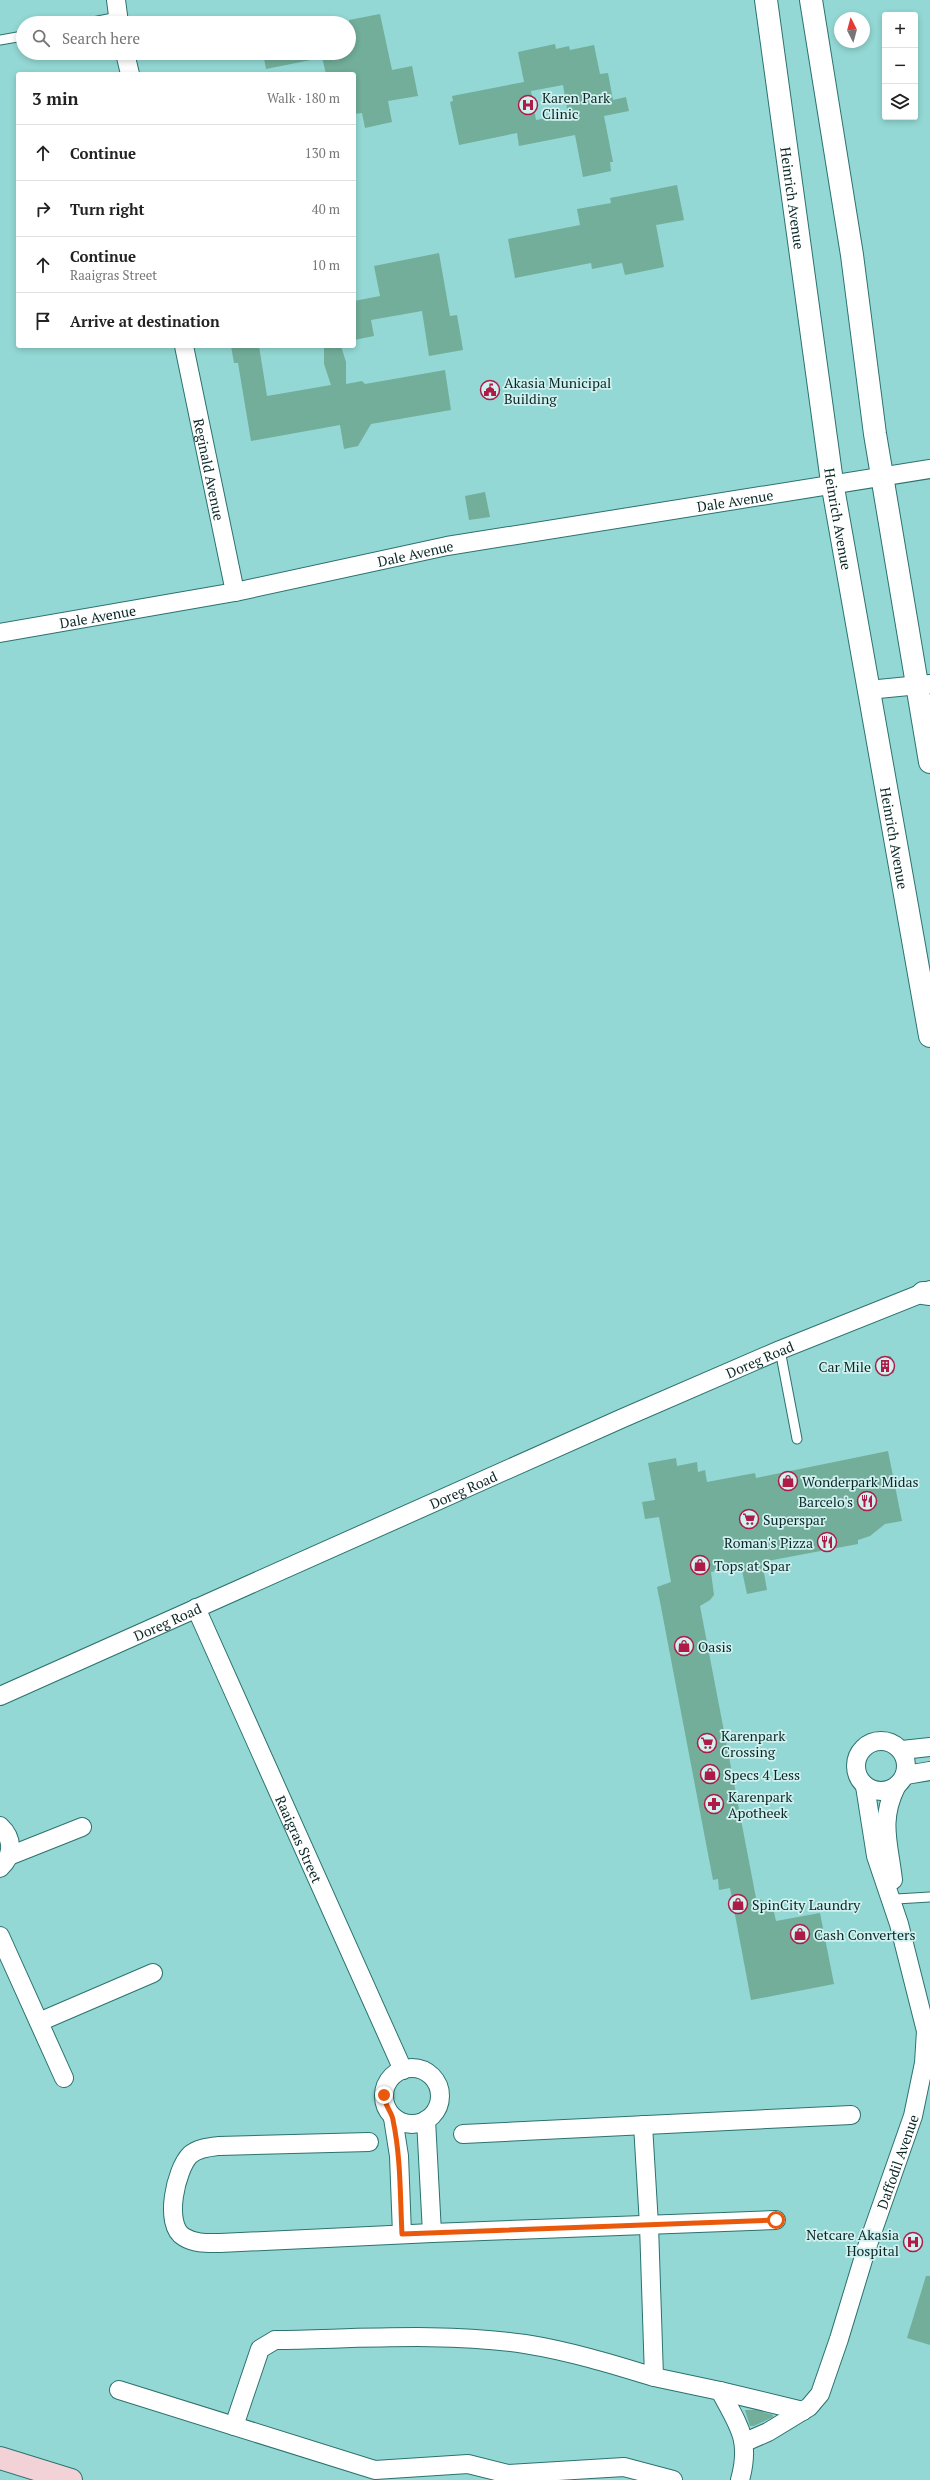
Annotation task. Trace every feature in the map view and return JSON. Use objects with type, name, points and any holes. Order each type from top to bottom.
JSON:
[{"type":"main road","points":[[0,2458],[71,2480]]},
{"type":"street","name":"Heinrich Avenue","points":[[766,0],[832,482],[930,1036]]},
{"type":"street","points":[[811,0],[852,255],[882,475],[924,684],[930,762]]},
{"type":"street","points":[[127,60],[130,72]]},
{"type":"street","name":"Reginald Avenue","points":[[184,348],[234,592]]},
{"type":"street","name":"Dale Avenue","points":[[0,633],[234,592],[447,546],[832,482],[930,468]]},
{"type":"street","points":[[868,690],[924,684]]},
{"type":"street","name":"Doreg Road","points":[[0,1696],[780,1350],[928,1292]]},
{"type":"street","name":"Raaigras Street","points":[[196,1608],[403,2070]]},
{"type":"street","name":"Daffodil Avenue","points":[[745,2442],[768,2432],[803,2411],[820,2394],[866,2250],[913,2116],[924,2063],[928,2031],[899,1924],[876,1856],[865,1786],[860,1780],[856,1763],[863,1748],[870,1743],[887,1741],[902,1750],[906,1758],[901,1781],[889,1802],[885,1818],[899,1924]]},
{"type":"street","points":[[902,1750],[930,1747]]},
{"type":"street","points":[[865,1786],[880,1792],[901,1781],[930,1771]]},
{"type":"street","points":[[0,1826],[10,1839],[5,1862]]},
{"type":"street","points":[[5,1862],[82,1827]]},
{"type":"street","points":[[0,1936],[64,2078]]},
{"type":"street","points":[[39,2022],[153,1973]]},
{"type":"street","points":[[393,2118],[410,2124],[426,2120],[432,2116],[438,2104],[437,2085],[423,2071],[403,2070],[389,2080],[384,2095],[388,2111],[393,2118],[399,2156],[402,2234]]},
{"type":"street","points":[[462,2134],[851,2116]]},
{"type":"street","points":[[426,2120],[432,2233]]},
{"type":"street","points":[[643,2125],[649,2225],[654,2378]]},
{"type":"street","points":[[370,2142],[219,2146],[199,2150],[185,2162],[172,2209],[173,2222],[177,2231],[184,2237],[198,2243],[776,2220]]},
{"type":"street","points":[[234,2426],[260,2349],[275,2340],[443,2338],[525,2344],[603,2361],[654,2378],[720,2391],[803,2411]]},
{"type":"street","points":[[119,2390],[375,2470],[468,2464],[508,2474],[624,2467],[673,2480]]},
{"type":"street","points":[[720,2391],[745,2442],[745,2462],[740,2480]]},
{"type":"lane","points":[[0,40],[16,37]]},
{"type":"lane","points":[[780,1350],[797,1439]]},
{"type":"lane","points":[[896,1899],[930,1897]]},
{"type":"building","points":[[380,14],[392,70],[412,66],[418,96],[388,101],[392,122],[365,128],[362,113],[356,114],[356,72],[326,72],[323,60],[356,60],[356,19]]},
{"type":"building","points":[[555,44],[556,49],[569,46],[570,50],[594,45],[600,74],[608,73],[613,100],[626,97],[629,111],[604,116],[613,162],[610,162],[611,171],[583,177],[575,135],[519,146],[517,133],[459,145],[450,102],[453,101],[452,96],[524,82],[518,52]],"holes":[[[563,85],[568,114],[536,120],[531,91]]]},
{"type":"building","points":[[264,60],[311,60],[266,69]]},
{"type":"building","points":[[677,185],[684,220],[656,225],[664,267],[625,275],[622,263],[592,269],[591,263],[515,278],[508,239],[580,225],[577,209],[611,203],[610,198]]},
{"type":"building","points":[[439,253],[450,316],[457,315],[463,350],[429,356],[422,311],[371,320],[374,336],[356,340],[356,301],[380,296],[374,266]]},
{"type":"building","points":[[231,348],[259,348],[267,396],[331,385],[324,364],[324,348],[342,348],[346,362],[346,384],[362,381],[365,384],[445,370],[451,410],[371,424],[358,446],[344,449],[340,425],[251,441],[238,363],[234,363]]},
{"type":"building","points":[[485,492],[490,517],[469,520],[465,496]]},
{"type":"building","name":"Car Mile","points":[[891,1356],[894,1373],[879,1375],[876,1359]]},
{"type":"building","name":"Karenpark Crossing","points":[[888,1451],[902,1521],[885,1524],[870,1536],[858,1540],[858,1544],[762,1562],[767,1590],[747,1594],[741,1566],[711,1572],[714,1595],[710,1600],[700,1606],[756,1898],[772,1904],[776,1921],[820,1913],[834,1984],[751,2000],[730,1888],[719,1890],[718,1879],[713,1880],[657,1587],[671,1582],[659,1517],[645,1519],[642,1502],[655,1500],[648,1463],[676,1458],[677,1466],[697,1462],[698,1472],[705,1470],[707,1482],[755,1473],[756,1478]]},
{"type":"building","points":[[926,2276],[930,2276],[930,2345],[907,2338]]},
{"type":"building","points":[[745,2410],[756,2410],[773,2415],[773,2417],[754,2426],[750,2426]]},
{"type":"place","name":"Karen Park Clinic","points":[[528,105]]},
{"type":"place","name":"Akasia Municipal Building","points":[[490,390]]},
{"type":"place","name":"Car Mile","points":[[885,1366]]},
{"type":"place","name":"Wonderpark Midas","points":[[788,1481]]},
{"type":"place","name":"Barcelo's","points":[[867,1501]]},
{"type":"place","name":"Superspar","points":[[749,1519]]},
{"type":"place","name":"Roman's Pizza","points":[[827,1542]]},
{"type":"place","name":"Tops at Spar","points":[[700,1565]]},
{"type":"place","name":"Oasis","points":[[684,1646]]},
{"type":"place","name":"Karenpark Crossing","points":[[707,1743]]},
{"type":"place","name":"Specs 4 Less","points":[[710,1774]]},
{"type":"place","name":"Karenpark Apotheek","points":[[714,1804]]},
{"type":"place","name":"SpinCity Laundry","points":[[738,1904]]},
{"type":"place","name":"Cash Converters","points":[[800,1934]]},
{"type":"place","name":"Netcare Akasia Hospital","points":[[913,2242]]},
{"type":"route","points":[[384,2095],[384,2103],[393,2118],[399,2156],[402,2234],[776,2220]]}]
